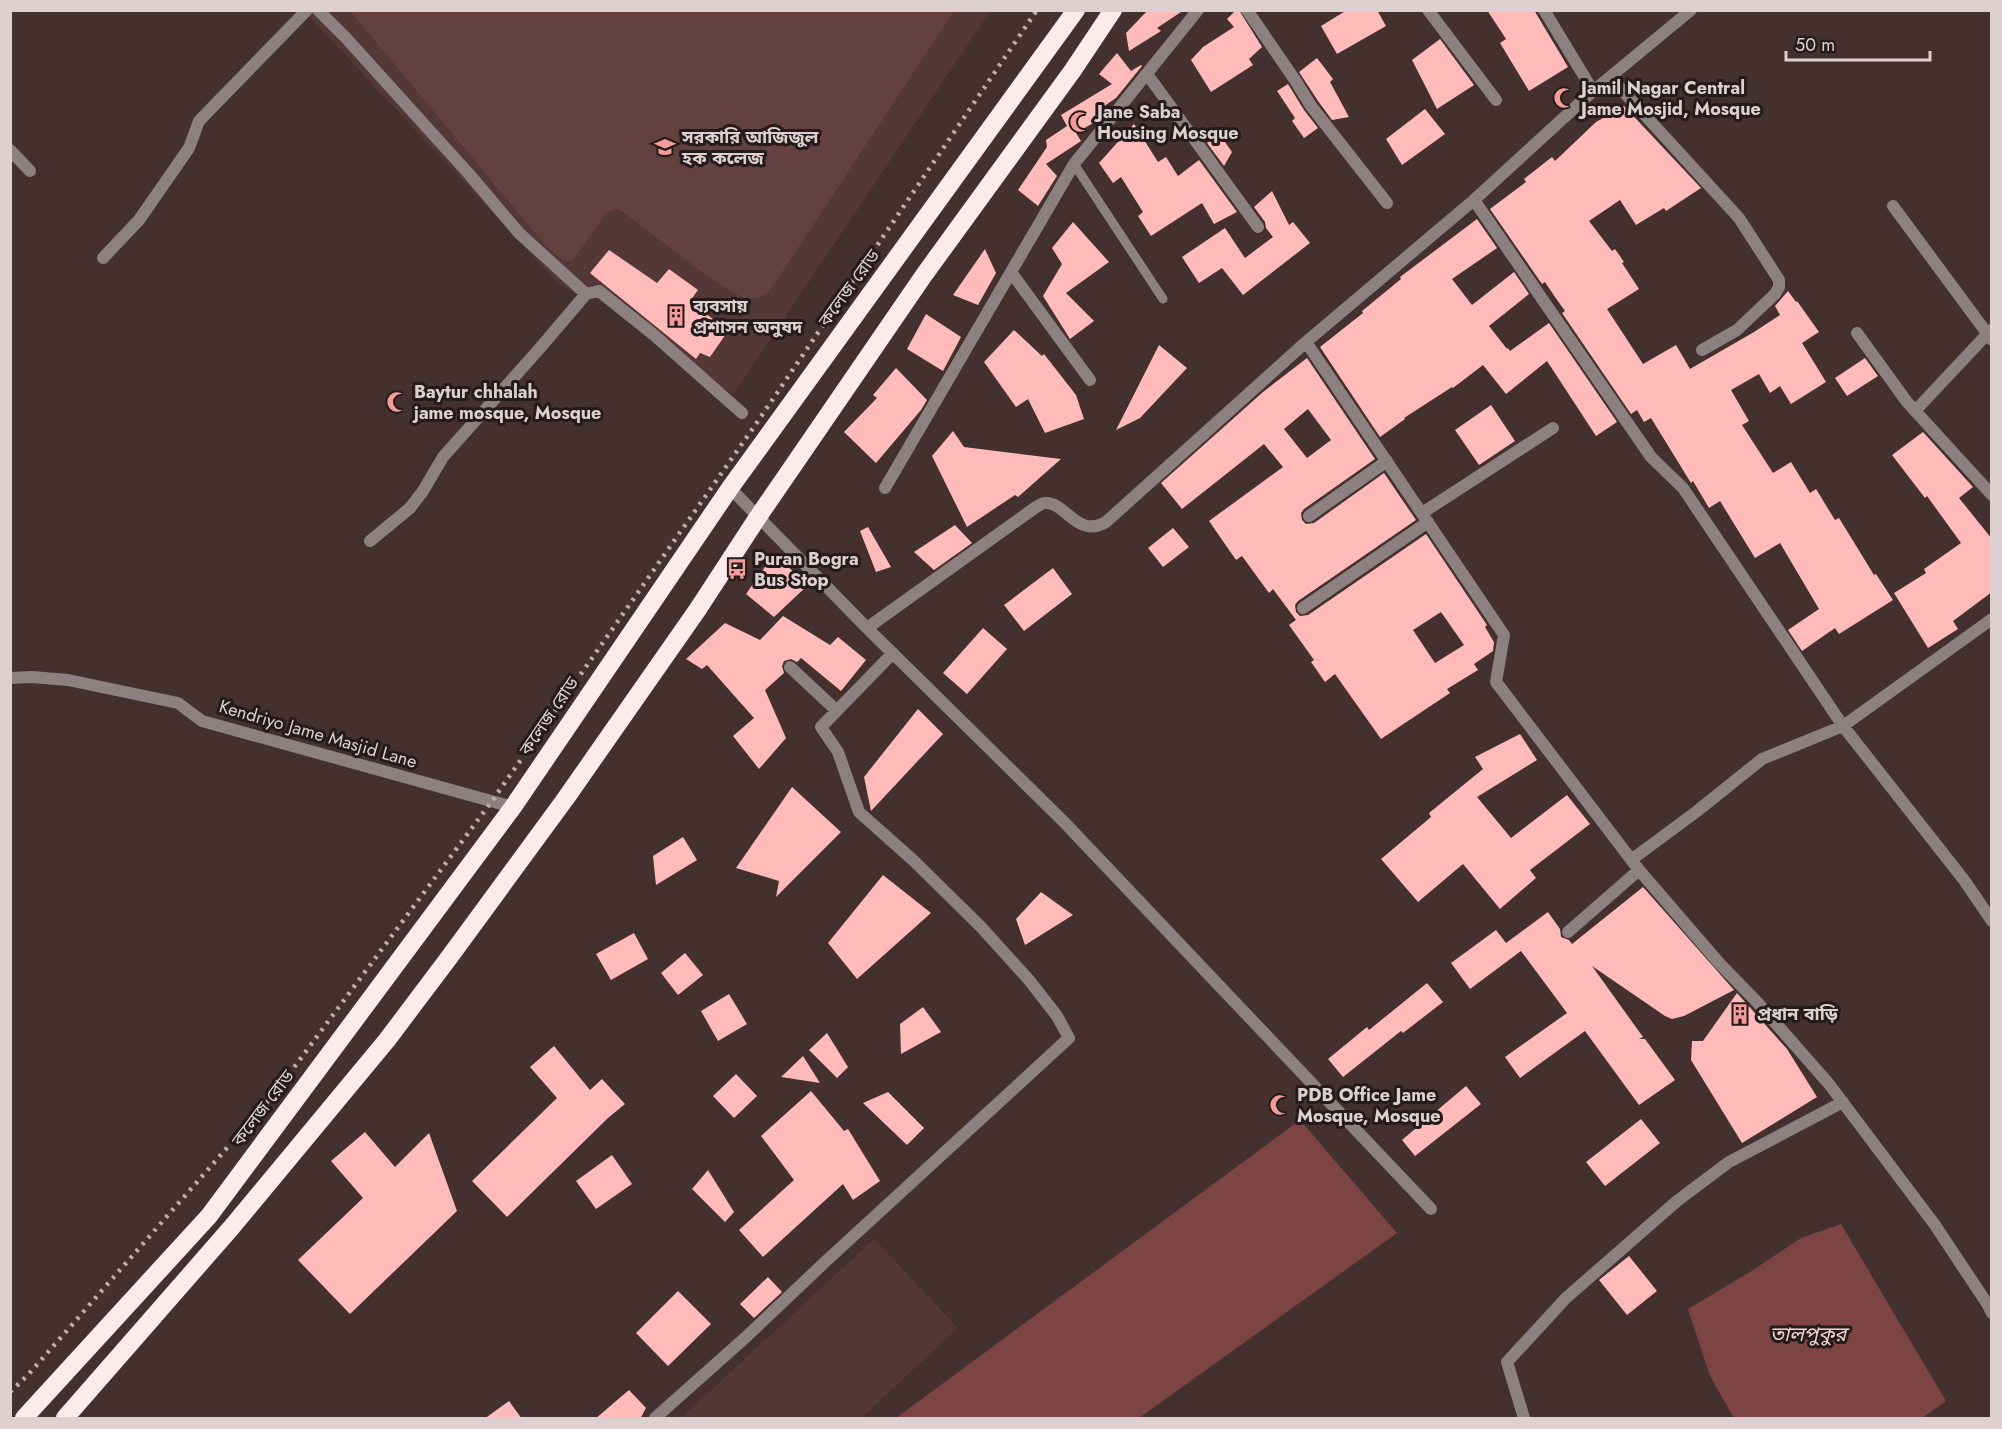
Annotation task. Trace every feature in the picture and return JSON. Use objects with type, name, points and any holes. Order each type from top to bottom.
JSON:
[{"type":"highway","name":"কলেজ রোড","points":[[24,1419],[209,1216],[513,807],[730,488],[1076,10]]},
{"type":"highway","points":[[65,1419],[231,1228],[387,1040],[566,798],[698,609],[758,517],[924,275],[1073,70],[1113,10]]},
{"type":"street","points":[[102,258],[139,220],[189,148],[199,121],[307,10]]},
{"type":"street","points":[[318,10],[469,174],[519,233],[586,294]]},
{"type":"street","points":[[885,488],[1074,164],[1198,10]]},
{"type":"street","points":[[1247,10],[1311,106],[1387,203]]},
{"type":"street","points":[[1428,10],[1496,100]]},
{"type":"street","points":[[1544,10],[1593,91]]},
{"type":"street","points":[[867,628],[1044,503],[1052,505],[1087,527],[1098,526],[1106,522],[1306,342],[1474,200],[1593,91],[1691,10]]},
{"type":"street","points":[[1147,74],[1258,227]]},
{"type":"street","points":[[1611,77],[1739,218],[1779,280],[1779,287],[1775,294],[1737,330],[1702,350]]},
{"type":"street","points":[[10,150],[30,171]]},
{"type":"street","points":[[1474,200],[1651,458],[1683,488],[1843,726],[1964,880],[1992,921]]},
{"type":"street","points":[[1893,206],[1990,334],[1915,411]]},
{"type":"street","points":[[1011,272],[1090,380]]},
{"type":"street","points":[[370,541],[410,508],[443,457],[586,294],[599,291],[654,335],[742,413]]},
{"type":"street","points":[[1857,333],[1915,411],[1992,495]]},
{"type":"street","points":[[1306,342],[1504,635],[1496,682],[1635,865],[1720,964],[1792,1040],[1843,1102],[1935,1224],[1992,1313]]},
{"type":"street","points":[[1303,608],[1425,518],[1554,428]]},
{"type":"street","points":[[1309,516],[1387,461]]},
{"type":"street","points":[[730,488],[867,628],[1064,822],[1431,1209]]},
{"type":"street","points":[[1568,932],[1635,865],[1762,759],[1843,726],[1992,619]]},
{"type":"street","points":[[655,1419],[1069,1038],[1058,1016],[981,927],[914,861],[859,812],[838,752],[821,727],[893,653]]},
{"type":"street","points":[[790,667],[837,711]]},
{"type":"street","name":"Kendriyo Jame Masjid Lane","points":[[10,678],[68,680],[178,703],[202,721],[513,807]]},
{"type":"street","points":[[1524,1419],[1507,1362],[1566,1298],[1677,1201],[1729,1162],[1843,1102]]},
{"type":"lane","points":[[1074,164],[1163,299]]},
{"type":"shaded area","name":"সরকারি আজিজুল হক কলেজ","points":[[304,11],[990,11],[734,394],[708,379],[628,306],[603,290],[591,298],[575,293],[559,284]]},
{"type":"shaded area","name":"সরকারি আজিজুল হক কলেজ","points":[[350,11],[954,11],[775,283],[768,292],[758,298],[746,299],[710,278],[619,209],[606,214],[572,261],[561,259],[536,234]]},
{"type":"shaded area","points":[[874,1239],[958,1328],[861,1418],[681,1418]]},
{"type":"water","points":[[1300,1120],[1397,1233],[1139,1418],[896,1418]]},
{"type":"water","name":"তালপুকুর","points":[[1841,1224],[1946,1401],[1922,1418],[1734,1418],[1710,1376],[1688,1309],[1801,1238]]},
{"type":"building","points":[[1148,10],[1184,10],[1157,28],[1161,31],[1129,51],[1126,33]]},
{"type":"building","points":[[1239,10],[1262,47],[1249,59],[1253,65],[1211,92],[1191,60],[1203,47],[1234,27],[1227,19]]},
{"type":"building","points":[[1347,10],[1377,10],[1386,26],[1337,54],[1321,26]]},
{"type":"building","points":[[1487,10],[1534,10],[1568,67],[1529,91],[1500,43],[1506,39]]},
{"type":"building","points":[[1440,39],[1474,85],[1437,109],[1412,60]]},
{"type":"building","points":[[1117,53],[1131,71],[1142,66],[1116,98],[1097,111],[1100,119],[1076,133],[1081,141],[1046,164],[1057,176],[1038,206],[1018,190],[1047,147],[1046,140],[1067,126],[1061,115],[1112,84],[1099,74]]},
{"type":"building","points":[[1317,58],[1333,79],[1330,82],[1349,117],[1332,120],[1299,72]]},
{"type":"building","points":[[1288,84],[1318,128],[1304,138],[1292,121],[1295,118],[1277,91]]},
{"type":"building","points":[[1624,106],[1701,188],[1666,211],[1664,208],[1636,225],[1620,200],[1589,221],[1612,251],[1615,249],[1639,289],[1607,309],[1643,364],[1676,345],[1690,369],[1780,315],[1775,306],[1788,291],[1819,332],[1802,343],[1826,382],[1791,404],[1780,386],[1770,393],[1759,374],[1731,390],[1749,421],[1742,425],[1773,473],[1791,462],[1810,493],[1816,489],[1835,520],[1839,518],[1874,575],[1876,574],[1893,600],[1839,634],[1835,628],[1802,651],[1788,630],[1819,609],[1780,543],[1755,558],[1720,501],[1709,508],[1651,418],[1644,422],[1637,410],[1631,414],[1562,313],[1565,311],[1545,282],[1542,284],[1490,209],[1526,182],[1524,179],[1552,157],[1555,161],[1596,122]]},
{"type":"building","points":[[1425,109],[1445,134],[1402,165],[1386,139]]},
{"type":"building","points":[[1134,124],[1158,162],[1166,157],[1178,176],[1199,160],[1237,212],[1214,224],[1202,203],[1151,236],[1138,216],[1143,212],[1121,177],[1113,183],[1099,163]]},
{"type":"building","points":[[1220,135],[1232,152],[1224,166],[1207,143]]},
{"type":"building","points":[[1272,191],[1289,225],[1293,222],[1310,243],[1243,295],[1222,268],[1199,283],[1182,257],[1225,228],[1245,258],[1273,237],[1254,207]]},
{"type":"building","points":[[1477,219],[1497,248],[1452,279],[1472,305],[1514,272],[1529,294],[1489,326],[1510,351],[1549,323],[1617,422],[1596,436],[1547,361],[1506,394],[1483,365],[1453,388],[1404,418],[1380,437],[1320,347],[1363,313],[1362,311],[1401,279],[1400,277]]},
{"type":"building","points":[[1073,222],[1109,262],[1066,293],[1094,321],[1070,339],[1043,296],[1062,264],[1052,248]]},
{"type":"building","points":[[985,249],[996,273],[978,305],[953,295]]},
{"type":"building","name":"ব্যবসায় প্রশাসন অনুষদ","points":[[609,250],[657,283],[669,269],[698,290],[690,301],[728,331],[710,357],[700,353],[696,359],[590,273]]},
{"type":"building","points":[[926,314],[961,337],[943,371],[907,349]]},
{"type":"building","points":[[1014,330],[1042,356],[1044,354],[1076,395],[1084,419],[1045,433],[1028,399],[1016,407],[984,362]]},
{"type":"building","points":[[1159,345],[1187,368],[1140,418],[1116,430]]},
{"type":"building","points":[[1307,358],[1375,459],[1304,509],[1301,513],[1302,520],[1306,524],[1314,523],[1384,473],[1416,520],[1298,601],[1295,605],[1296,612],[1300,616],[1308,615],[1426,534],[1487,625],[1485,627],[1494,642],[1493,651],[1474,664],[1478,670],[1447,689],[1450,693],[1381,739],[1335,674],[1325,682],[1311,662],[1314,660],[1289,625],[1296,620],[1273,589],[1269,593],[1242,556],[1236,560],[1209,521],[1283,467],[1264,444],[1182,509],[1161,483],[1263,392]],"holes":[[[1308,409],[1331,440],[1307,458],[1284,429]],[[1441,612],[1464,645],[1435,663],[1413,630]]]},
{"type":"building","points":[[1865,358],[1878,376],[1847,396],[1835,378]]},
{"type":"building","points":[[896,368],[927,400],[876,463],[844,432],[877,398],[873,395]]},
{"type":"building","points":[[1491,405],[1515,441],[1479,465],[1455,430]]},
{"type":"building","points":[[953,431],[964,447],[1061,459],[1018,497],[1015,495],[967,527],[932,456]]},
{"type":"building","points":[[1923,432],[1973,487],[1959,498],[1992,539],[1992,592],[1953,621],[1958,629],[1928,648],[1894,593],[1926,573],[1924,569],[1961,543],[1927,496],[1925,498],[1892,455]]},
{"type":"building","points":[[955,525],[972,543],[934,570],[914,552]]},
{"type":"building","points":[[868,527],[891,567],[876,572],[860,531]]},
{"type":"building","points":[[1173,528],[1189,547],[1163,567],[1148,548]]},
{"type":"building","points":[[774,554],[808,585],[774,617],[746,594]]},
{"type":"building","points":[[1053,568],[1072,594],[1024,631],[1004,605]]},
{"type":"building","points":[[783,616],[830,645],[838,637],[866,660],[841,691],[801,658],[797,662],[791,659],[784,661],[782,666],[784,673],[765,690],[786,738],[759,769],[733,736],[754,718],[707,665],[702,669],[686,659],[725,623],[760,640]]},
{"type":"building","points":[[983,628],[1007,649],[967,694],[943,673]]},
{"type":"building","points":[[918,709],[943,734],[871,811],[864,777]]},
{"type":"building","points":[[1520,734],[1537,760],[1477,797],[1511,838],[1567,795],[1590,824],[1530,870],[1536,878],[1500,909],[1463,864],[1418,902],[1381,859],[1431,817],[1429,813],[1483,769],[1475,757]]},
{"type":"building","points":[[792,787],[841,832],[776,897],[779,881],[736,868]]},
{"type":"building","points":[[683,837],[697,860],[656,885],[653,856]]},
{"type":"building","points":[[883,875],[931,913],[857,979],[828,943]]},
{"type":"building","points":[[1643,887],[1734,990],[1684,1016],[1672,1019],[1592,966],[1643,1037],[1639,1039],[1645,1039],[1675,1080],[1639,1105],[1585,1031],[1520,1078],[1505,1057],[1567,1013],[1521,951],[1470,989],[1451,963],[1496,930],[1506,943],[1548,912],[1560,929],[1561,937],[1572,944]]},
{"type":"building","points":[[1041,892],[1073,915],[1025,945],[1016,919]]},
{"type":"building","points":[[634,933],[648,959],[611,980],[596,954]]},
{"type":"building","points":[[685,953],[703,975],[678,995],[661,973]]},
{"type":"building","points":[[1427,983],[1443,1002],[1403,1033],[1401,1031],[1343,1077],[1328,1059],[1367,1027],[1369,1030]]},
{"type":"building","points":[[1737,993],[1787,1049],[1817,1097],[1742,1143],[1691,1060],[1692,1041],[1703,1041]]},
{"type":"building","points":[[729,994],[747,1024],[718,1041],[701,1011]]},
{"type":"building","points":[[923,1007],[941,1032],[901,1054],[900,1024]]},
{"type":"building","points":[[827,1033],[848,1067],[837,1078],[809,1050]]},
{"type":"building","points":[[554,1046],[590,1090],[602,1079],[625,1104],[507,1217],[472,1181],[557,1098],[530,1067]]},
{"type":"building","points":[[803,1056],[820,1083],[781,1077]]},
{"type":"building","points":[[736,1074],[757,1096],[734,1118],[713,1096]]},
{"type":"building","points":[[1466,1086],[1481,1104],[1415,1156],[1402,1140]]},
{"type":"building","points":[[811,1091],[844,1131],[848,1129],[880,1181],[853,1200],[843,1184],[763,1257],[739,1230],[794,1180],[761,1136]]},
{"type":"building","points":[[888,1092],[924,1128],[907,1145],[863,1103]]},
{"type":"building","points":[[1641,1119],[1660,1143],[1605,1186],[1586,1162]]},
{"type":"building","points":[[365,1132],[395,1167],[429,1133],[457,1211],[350,1314],[298,1260],[363,1198],[331,1161]]},
{"type":"building","points":[[612,1155],[632,1184],[596,1209],[576,1181]]},
{"type":"building","points":[[708,1170],[734,1212],[725,1222],[692,1189]]},
{"type":"building","points":[[1629,1256],[1657,1291],[1627,1315],[1599,1280]]},
{"type":"building","points":[[768,1277],[782,1292],[754,1318],[740,1304]]},
{"type":"building","points":[[678,1291],[711,1324],[668,1366],[636,1333]]},
{"type":"building","points":[[629,1390],[646,1408],[640,1419],[595,1419]]},
{"type":"building","points":[[509,1401],[522,1419],[484,1419]]},
{"type":"railway","points":[[10,1392],[28,1375],[275,1093],[492,801],[758,421],[1037,10]]},
{"type":"place","name":"Jamil Nagar Central Jame Mosjid, Mosque","points":[[1564,98]]},
{"type":"place","name":"Jane Saba Housing Mosque","points":[[1080,122]]},
{"type":"place","name":"সরকারি আজিজুল হক কলেজ","points":[[665,147]]},
{"type":"place","name":"ব্যবসায় প্রশাসন অনুষদ","points":[[676,316]]},
{"type":"place","name":"Baytur chhalah jame mosque, Mosque","points":[[397,402]]},
{"type":"place","name":"Puran Bogra Bus Stop","points":[[737,569]]},
{"type":"place","name":"প্রধান বাড়ি","points":[[1740,1014]]},
{"type":"place","name":"PDB Office Jame Mosque, Mosque","points":[[1280,1105]]}]
